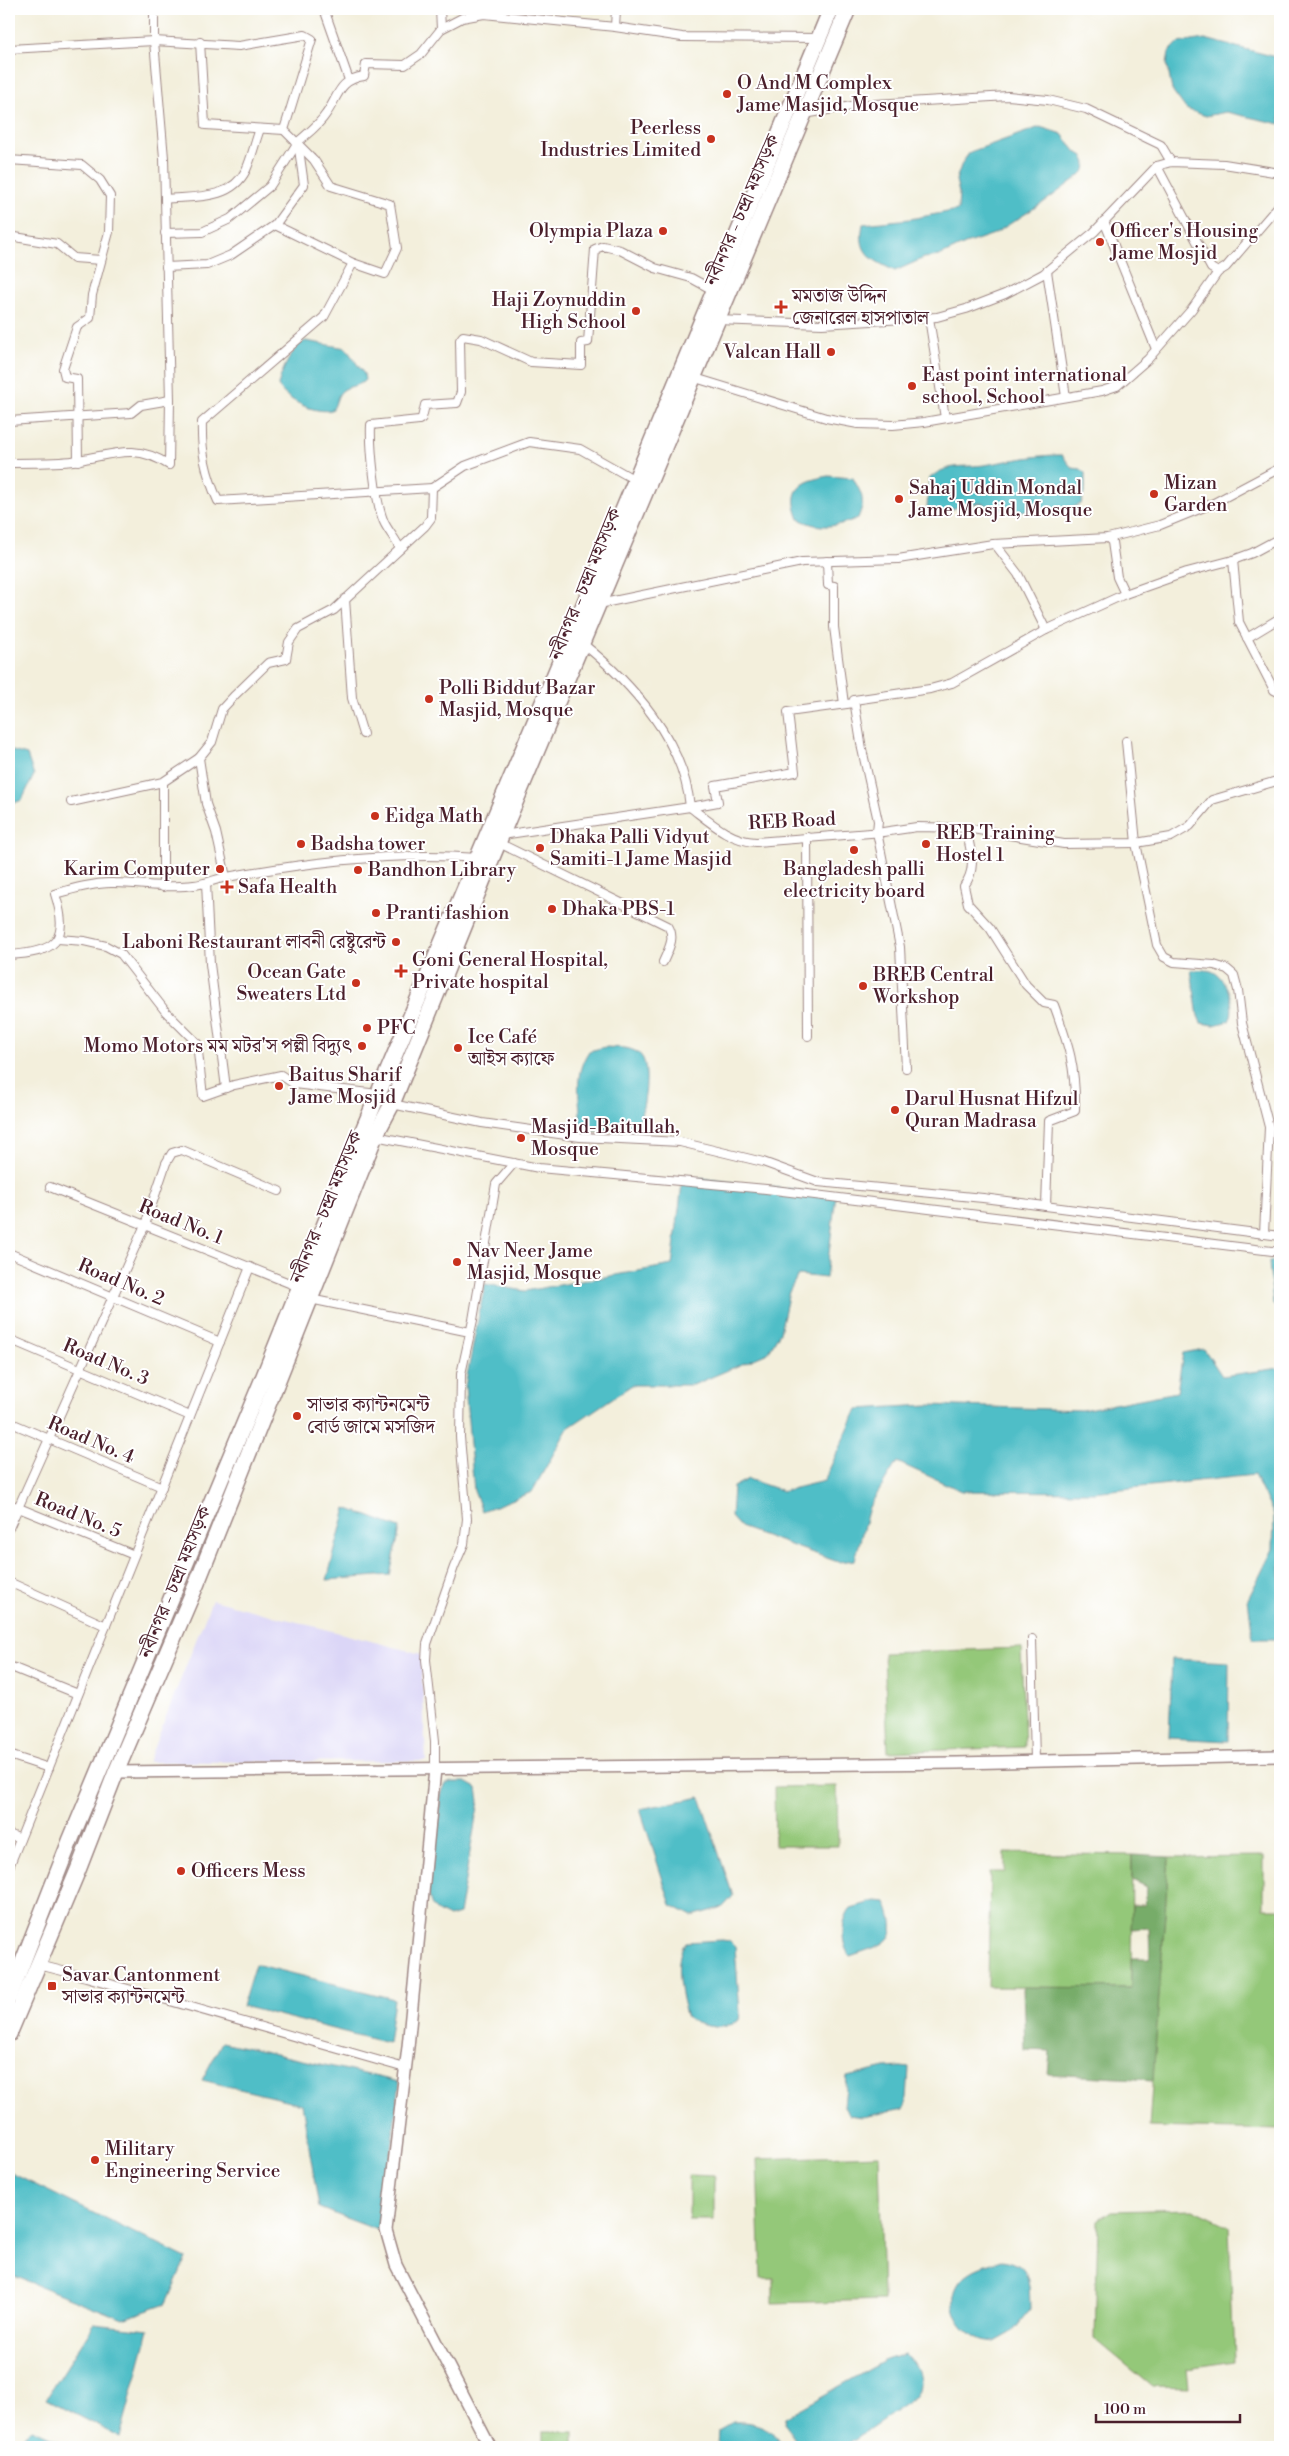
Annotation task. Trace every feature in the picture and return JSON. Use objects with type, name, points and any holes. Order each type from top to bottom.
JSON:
[{"type":"highway","name":"নবীনগর - চন্দ্রা মহাসড়ক","points":[[9,2034],[39,1965],[116,1772],[197,1583],[375,1136],[392,1104],[716,320],[778,158],[819,38],[831,9]]},
{"type":"highway","name":"নবীনগর - চন্দ্রা মহাসড়ক","points":[[9,1996],[70,1842],[378,1094],[713,290],[778,158],[804,114],[848,9]]},
{"type":"street","points":[[9,463],[78,461],[124,451],[157,456],[169,465],[170,400],[164,158],[154,41],[154,9]]},
{"type":"street","points":[[324,9],[349,80]]},
{"type":"street","points":[[440,9],[441,29]]},
{"type":"street","points":[[524,17],[525,9]]},
{"type":"street","points":[[615,27],[616,9]]},
{"type":"street","points":[[165,233],[202,232],[230,219],[270,186],[298,142],[327,114],[341,86],[349,80],[364,76],[366,64],[405,65],[422,54],[441,29],[462,18],[484,14],[524,17],[615,27],[682,37],[819,38]]},
{"type":"street","points":[[9,49],[154,41],[200,42],[239,46],[306,35],[312,39],[284,130]]},
{"type":"street","points":[[200,42],[205,125],[284,130],[314,160],[331,186],[390,204],[397,248],[385,274],[353,263],[275,225]]},
{"type":"street","points":[[804,114],[858,105],[1008,96],[1048,100],[1086,109],[1161,145],[1171,162]]},
{"type":"street","points":[[165,199],[211,196],[223,193],[236,183],[245,171],[260,129]]},
{"type":"street","points":[[166,267],[208,265],[231,255],[275,225],[304,185],[298,142]]},
{"type":"street","points":[[9,160],[82,165],[100,180],[110,196],[109,232],[92,295],[90,318],[77,327],[63,369],[65,377],[77,380],[76,393],[79,415],[78,461]]},
{"type":"street","points":[[716,320],[822,324],[929,318],[966,309],[1005,294],[1047,271],[1104,221],[1157,166],[1171,162],[1224,164],[1280,173]]},
{"type":"street","points":[[1157,166],[1211,268],[1218,272]]},
{"type":"street","points":[[692,377],[826,418],[858,424],[893,425],[945,418],[1118,386],[1156,350],[1192,309],[1218,272],[1226,267],[1280,204]]},
{"type":"street","points":[[1104,221],[1156,350]]},
{"type":"street","points":[[9,239],[15,237],[57,244],[74,258],[101,260]]},
{"type":"street","points":[[400,549],[394,536],[384,523],[373,470],[371,425],[419,420],[422,418],[425,406],[456,403],[462,392],[460,340],[463,336],[481,339],[531,362],[581,365],[581,343],[588,342],[594,249],[603,246],[620,250],[654,268],[691,278],[713,290]]},
{"type":"street","points":[[353,263],[324,317],[202,422],[201,445],[207,476],[218,501],[432,488],[465,466],[529,442],[580,450],[635,480]]},
{"type":"street","points":[[1047,271],[1066,397]]},
{"type":"street","points":[[929,318],[945,418]]},
{"type":"street","points":[[9,421],[54,420],[79,415],[131,413],[142,406],[170,400]]},
{"type":"street","points":[[599,604],[802,562],[898,559],[995,544],[1108,538],[1160,525],[1214,503],[1280,468]]},
{"type":"street","points":[[72,802],[163,782],[199,758],[212,742],[222,710],[268,663],[286,659],[290,642],[298,629],[334,610],[400,549],[430,518],[432,488]]},
{"type":"street","points":[[1108,538],[1112,542],[1117,577],[1126,594]]},
{"type":"street","points":[[500,839],[718,802],[715,786],[795,772],[788,712],[854,703],[854,700],[952,683],[1046,630],[1126,594],[1187,572],[1233,560],[1252,553],[1280,538]]},
{"type":"street","points":[[995,544],[1018,574],[1046,630]]},
{"type":"street","points":[[1233,560],[1239,622],[1274,690],[1280,692]]},
{"type":"street","points":[[827,561],[828,585],[834,586],[834,627],[844,704]]},
{"type":"street","points":[[345,599],[352,698],[363,734]]},
{"type":"street","points":[[1247,638],[1280,618]]},
{"type":"street","points":[[582,643],[607,663],[627,685],[665,736],[677,757],[688,793],[690,807]]},
{"type":"street","points":[[854,703],[878,820],[877,832],[900,947],[906,1068]]},
{"type":"street","points":[[1126,741],[1136,843],[1157,945],[1164,957],[1174,962],[1214,965],[1228,970],[1234,975],[1242,1023],[1269,1127],[1264,1234]]},
{"type":"street","points":[[199,758],[206,804],[216,832],[226,877]]},
{"type":"street","name":"REB Road","points":[[690,807],[718,828],[742,841],[877,832],[917,827],[966,828],[1064,844],[1136,843],[1171,837],[1190,826],[1212,800],[1280,780]]},
{"type":"street","points":[[163,782],[163,887]]},
{"type":"street","points":[[966,828],[972,864],[971,876],[964,886],[968,904],[990,928],[1026,985],[1044,1003],[1054,1005],[1069,1047],[1076,1079],[1075,1112],[1049,1121],[1046,1206]]},
{"type":"street","points":[[807,837],[808,1036]]},
{"type":"street","points":[[500,839],[668,926],[672,932],[672,940],[663,962]]},
{"type":"street","points":[[9,955],[40,952],[56,942],[60,932],[54,894],[113,882],[163,887],[195,885],[226,877],[354,860],[439,855],[477,858]]},
{"type":"street","points":[[206,883],[210,964],[226,1088]]},
{"type":"street","points":[[58,939],[84,941],[106,946],[121,954],[166,1012],[197,1043],[203,1096],[281,1074],[294,1084],[378,1094]]},
{"type":"street","points":[[392,1104],[482,1123],[580,1137],[680,1142],[763,1162],[818,1182],[1046,1206],[1280,1236]]},
{"type":"street","points":[[375,1136],[539,1168],[766,1189],[1280,1252]]},
{"type":"street","points":[[9,1528],[145,1226],[166,1163],[172,1153],[182,1150],[279,1191]]},
{"type":"street","points":[[490,2447],[396,2265],[386,2230],[406,2068],[435,1769],[435,1742],[426,1660],[430,1638],[454,1566],[464,1544],[467,1519],[460,1437],[461,1374],[496,1184],[514,1163]]},
{"type":"street","name":"Road No. 1","points":[[50,1187],[299,1287]]},
{"type":"street","name":"Road No. 2","points":[[9,1253],[220,1342]]},
{"type":"street","points":[[9,1867],[250,1267]]},
{"type":"street","points":[[310,1299],[470,1332]]},
{"type":"street","name":"Road No. 3","points":[[9,1339],[190,1416]]},
{"type":"street","name":"Road No. 4","points":[[9,1422],[162,1487]]},
{"type":"street","name":"Road No. 5","points":[[9,1504],[134,1555]]},
{"type":"street","points":[[9,1582],[106,1626]]},
{"type":"street","points":[[1032,1639],[1035,1761]]},
{"type":"street","points":[[9,1666],[78,1694]]},
{"type":"street","points":[[9,1755],[48,1768]]},
{"type":"street","points":[[116,1772],[1035,1761],[1280,1756]]},
{"type":"street","points":[[9,1834],[20,1839]]},
{"type":"street","points":[[39,1965],[86,1976],[406,2068]]},
{"type":"shaded area","points":[[212,1600],[421,1654],[426,1761],[148,1762]]},
{"type":"green space","points":[[1021,1648],[1025,1747],[888,1752],[884,1653]]},
{"type":"green space","points":[[837,1786],[838,1846],[775,1846],[774,1787]]},
{"type":"green space","points":[[1005,1853],[1132,1855],[1131,1988],[988,1987],[990,1872],[1005,1872]]},
{"type":"green space","points":[[1132,1855],[1169,1857],[1153,2080],[1048,2074],[1050,2051],[1025,2050],[1023,1987],[1131,1988],[1131,1958],[1150,1958],[1149,1928],[1131,1929],[1132,1905],[1145,1905],[1147,1887],[1132,1880]]},
{"type":"green space","points":[[1264,1856],[1264,1908],[1280,1908],[1280,2130],[1149,2127],[1169,1857]]},
{"type":"green space","points":[[879,2155],[883,2300],[773,2303],[773,2279],[761,2279],[757,2159]]},
{"type":"green space","points":[[689,2175],[714,2176],[714,2220],[689,2220]]},
{"type":"green space","points":[[1193,2209],[1229,2226],[1234,2361],[1187,2368],[1189,2388],[1153,2387],[1095,2339],[1098,2220],[1111,2211]]},
{"type":"green space","points":[[543,2432],[574,2432],[574,2447],[543,2447]]},
{"type":"water","points":[[1205,39],[1280,58],[1280,124],[1226,112],[1206,116],[1186,109],[1172,90],[1167,64],[1169,52],[1178,43]]},
{"type":"water","points":[[1040,127],[1062,134],[1075,151],[1083,156],[1086,163],[1085,170],[1079,176],[1047,200],[994,234],[939,256],[924,258],[895,271],[873,259],[864,249],[862,242],[863,224],[910,219],[958,210],[959,193],[956,180],[962,163],[970,152]]},
{"type":"water","points":[[306,341],[346,348],[364,374],[365,380],[363,382],[340,393],[332,410],[318,410],[302,405],[288,397],[278,386],[292,353],[301,343]]},
{"type":"water","points":[[1062,455],[1072,468],[1081,469],[1085,473],[1085,489],[1081,504],[1073,507],[1009,512],[980,503],[961,506],[934,515],[927,508],[929,479],[936,473],[951,468]]},
{"type":"water","points":[[828,476],[853,478],[862,497],[862,506],[858,518],[842,524],[828,526],[814,525],[799,519],[795,500],[799,488],[810,481]]},
{"type":"water","points":[[9,750],[27,755],[34,775],[22,800],[9,805]]},
{"type":"water","points":[[1191,970],[1211,971],[1222,979],[1231,1001],[1232,1008],[1229,1021],[1214,1025],[1201,1023],[1198,1016]]},
{"type":"water","points":[[605,1047],[625,1048],[635,1051],[639,1053],[645,1064],[645,1094],[641,1116],[634,1130],[580,1130],[578,1089],[580,1071],[589,1051]]},
{"type":"water","points":[[683,1176],[836,1195],[826,1278],[798,1275],[789,1292],[780,1332],[768,1353],[693,1385],[632,1385],[568,1428],[532,1492],[482,1511],[474,1491],[465,1386],[485,1284],[525,1291],[672,1265]]},
{"type":"water","points":[[1280,1261],[1280,1309],[1273,1305],[1269,1262]]},
{"type":"water","points":[[1204,1349],[1222,1376],[1280,1368],[1280,1639],[1253,1639],[1248,1599],[1273,1549],[1274,1515],[1254,1475],[1093,1492],[962,1491],[897,1462],[869,1507],[855,1560],[838,1562],[740,1527],[731,1517],[733,1487],[748,1479],[783,1491],[824,1481],[857,1409],[928,1405],[1082,1410],[1177,1392],[1183,1353]]},
{"type":"water","points":[[346,1508],[400,1528],[390,1575],[327,1580]]},
{"type":"water","points":[[1172,1659],[1229,1662],[1228,1741],[1169,1738]]},
{"type":"water","points":[[466,1782],[477,1788],[479,1801],[459,1914],[449,1917],[432,1906],[428,1876],[438,1823],[441,1794],[446,1784]]},
{"type":"water","points":[[700,1797],[733,1896],[723,1907],[692,1916],[671,1905],[640,1809]]},
{"type":"water","points":[[875,1901],[886,1902],[891,1916],[891,1934],[881,1944],[850,1956],[843,1938],[845,1918],[851,1908]]},
{"type":"water","points":[[729,1941],[735,1947],[739,2020],[726,2025],[706,2026],[687,2018],[680,1990],[679,1958],[686,1942]]},
{"type":"water","points":[[255,1964],[394,1999],[388,2043],[242,2006]]},
{"type":"water","points":[[222,2042],[400,2082],[380,2231],[319,2208],[302,2104],[202,2080]]},
{"type":"water","points":[[885,2068],[909,2068],[907,2099],[903,2109],[863,2117],[848,2115],[844,2106],[847,2077]]},
{"type":"water","points":[[9,2172],[186,2258],[166,2304],[123,2319],[9,2274]]},
{"type":"water","points":[[1001,2260],[1018,2265],[1024,2270],[1029,2283],[1030,2309],[1011,2333],[995,2342],[985,2341],[972,2334],[959,2320],[955,2312],[954,2294],[963,2278],[971,2272]]},
{"type":"water","points":[[94,2324],[149,2330],[120,2437],[46,2399]]},
{"type":"water","points":[[904,2354],[913,2362],[919,2373],[920,2386],[916,2397],[843,2447],[800,2447],[784,2423],[785,2417],[886,2360]]},
{"type":"water","points":[[733,2422],[755,2424],[769,2430],[779,2440],[782,2447],[718,2447],[719,2430]]},
{"type":"water","points":[[32,2429],[73,2447],[17,2447],[21,2439]]},
{"type":"place","name":"O And M Complex Jame Masjid, Mosque","points":[[727,94]]},
{"type":"place","name":"Peerless Industries Limited","points":[[711,139]]},
{"type":"place","name":"Olympia Plaza","points":[[663,231]]},
{"type":"place","name":"Officer's Housing Jame Mosjid","points":[[1100,242]]},
{"type":"place","name":"মমতাজ উদ্দিন জেনারেল হাসপাতাল","points":[[781,307]]},
{"type":"place","name":"Haji Zoynuddin High School","points":[[636,311]]},
{"type":"place","name":"Valcan Hall","points":[[831,352]]},
{"type":"place","name":"East point international school, School","points":[[912,386]]},
{"type":"place","name":"Mizan Garden","points":[[1154,494]]},
{"type":"place","name":"Sahaj Uddin Mondal Jame Mosjid, Mosque","points":[[899,499]]},
{"type":"place","name":"Polli Biddut Bazar Masjid, Mosque","points":[[429,699]]},
{"type":"place","name":"Eidga Math","points":[[375,816]]},
{"type":"place","name":"Badsha tower","points":[[301,844]]},
{"type":"place","name":"REB Training Hostel 1","points":[[926,844]]},
{"type":"place","name":"Dhaka Palli Vidyut Samiti-1 Jame Masjid","points":[[540,848]]},
{"type":"place","name":"Bangladesh palli electricity board","points":[[854,850]]},
{"type":"place","name":"Karim Computer","points":[[220,869]]},
{"type":"place","name":"Bandhon Library","points":[[358,870]]},
{"type":"place","name":"Safa Health","points":[[227,887]]},
{"type":"place","name":"Dhaka PBS-1","points":[[552,909]]},
{"type":"place","name":"Pranti fashion","points":[[376,913]]},
{"type":"place","name":"Laboni Restaurant লাবনী রেষ্টুরেন্ট","points":[[396,942]]},
{"type":"place","name":"Goni General Hospital, Private hospital","points":[[401,971]]},
{"type":"place","name":"Ocean Gate Sweaters Ltd","points":[[356,983]]},
{"type":"place","name":"BREB Central Workshop","points":[[863,986]]},
{"type":"place","name":"PFC","points":[[367,1028]]},
{"type":"place","name":"Momo Motors মম মটর'স পল্লী বিদ্যুৎ","points":[[362,1046]]},
{"type":"place","name":"Ice Café আইস ক্যাফে","points":[[458,1048]]},
{"type":"place","name":"Baitus Sharif Jame Mosjid","points":[[279,1086]]},
{"type":"place","name":"Darul Husnat Hifzul Quran Madrasa","points":[[895,1110]]},
{"type":"place","name":"Masjid-Baitullah, Mosque","points":[[521,1138]]},
{"type":"place","name":"Nav Neer Jame Masjid, Mosque","points":[[457,1262]]},
{"type":"place","name":"সাভার ক্যান্টনমেন্ট বোর্ড জামে মসজিদ","points":[[297,1416]]},
{"type":"place","name":"Officers Mess","points":[[181,1871]]},
{"type":"place","name":"Savar Cantonment সাভার ক্যান্টনমেন্ট","points":[[52,1986]]},
{"type":"place","name":"Military Engineering Service","points":[[95,2160]]}]
